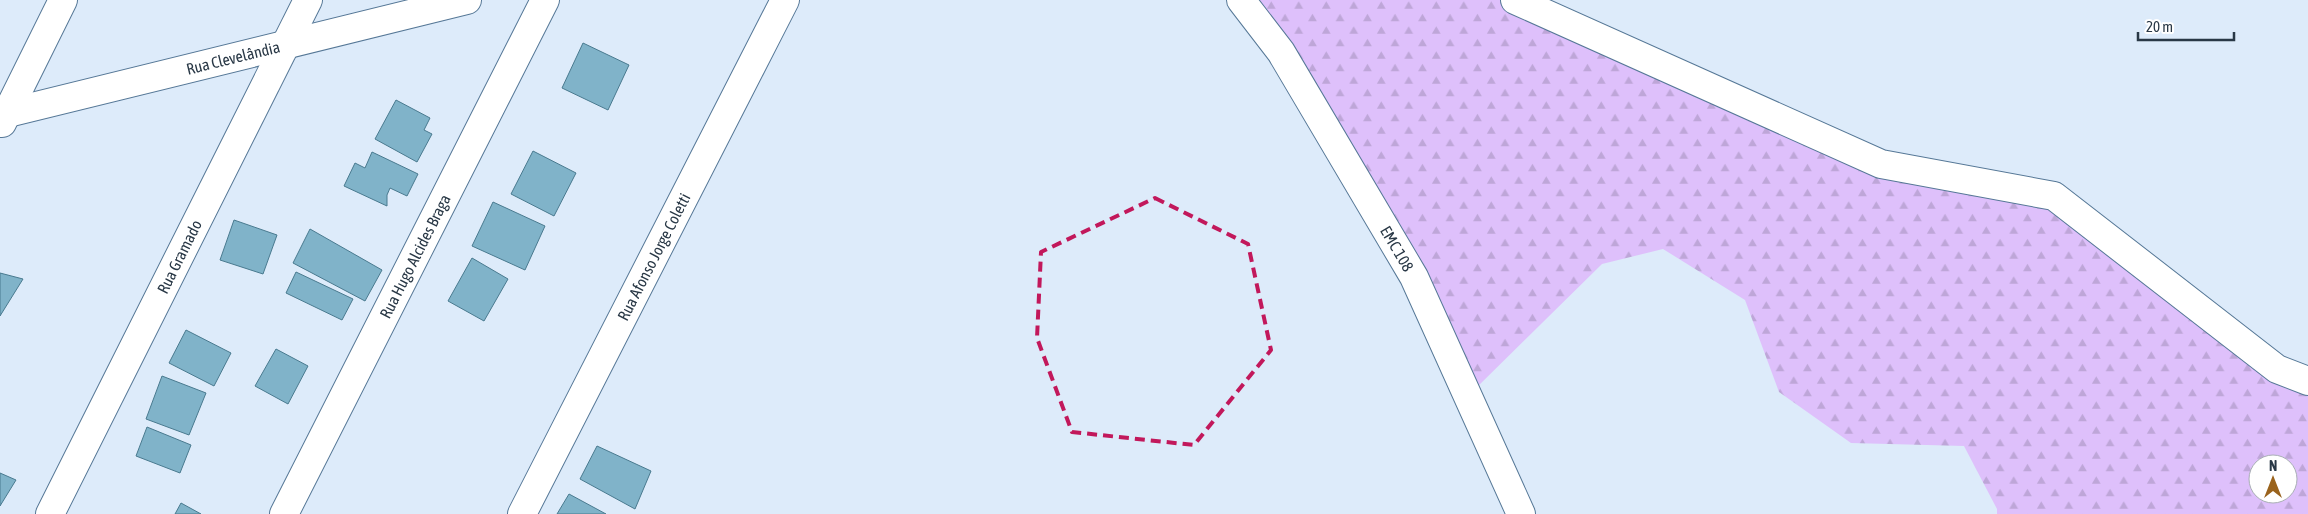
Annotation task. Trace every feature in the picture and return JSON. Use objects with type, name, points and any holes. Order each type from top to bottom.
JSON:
[{"type":"street","points":[[2,118],[63,0]]},
{"type":"street","name":"Rua Gramado","points":[[50,514],[308,0]]},
{"type":"street","name":"Rua Clevelândia","points":[[2,118],[286,44],[466,0]]},
{"type":"street","name":"Rua Hugo Alcides Braga","points":[[284,514],[545,0]]},
{"type":"street","name":"Rua Afonso Jorge Coletti","points":[[522,514],[784,0]]},
{"type":"street","name":"EMC 108","points":[[1241,0],[1281,52],[1414,277],[1521,514]]},
{"type":"street","points":[[1515,0],[1881,164],[2054,196],[2276,368],[2308,381]]},
{"type":"highlighted area","points":[[1155,198],[1248,244],[1271,350],[1194,445],[1072,432],[1037,338],[1041,252]]},
{"type":"green space","points":[[1241,0],[1527,0],[1881,164],[2054,196],[2308,381],[2308,514],[1997,514],[1997,509],[1964,446],[1851,443],[1779,392],[1745,300],[1663,249],[1602,264],[1468,396]]},
{"type":"building","points":[[583,43],[629,65],[608,110],[562,88]]},
{"type":"building","points":[[396,100],[430,118],[424,130],[432,134],[417,162],[375,139]]},
{"type":"building","points":[[533,151],[576,173],[554,216],[511,194]]},
{"type":"building","points":[[372,152],[418,174],[407,196],[390,188],[387,195],[387,206],[344,186],[355,163],[365,168]]},
{"type":"building","points":[[493,202],[545,226],[525,270],[472,246]]},
{"type":"building","points":[[234,220],[277,235],[263,274],[220,260]]},
{"type":"building","points":[[310,229],[382,270],[365,301],[293,263]]},
{"type":"building","points":[[472,258],[508,279],[484,321],[448,301]]},
{"type":"building","points":[[296,272],[353,299],[342,320],[286,293]]},
{"type":"building","points":[[0,273],[23,279],[0,316]]},
{"type":"building","points":[[186,330],[231,353],[214,386],[169,363]]},
{"type":"building","points":[[276,349],[308,366],[288,404],[255,386]]},
{"type":"building","points":[[162,376],[206,393],[189,435],[146,419]]},
{"type":"building","points":[[147,427],[191,445],[180,473],[136,456]]},
{"type":"building","points":[[597,446],[651,471],[635,509],[580,479]]},
{"type":"building","points":[[0,473],[16,480],[0,506]]},
{"type":"building","points":[[569,494],[606,514],[557,514]]},
{"type":"building","points":[[181,503],[201,514],[175,514]]}]
